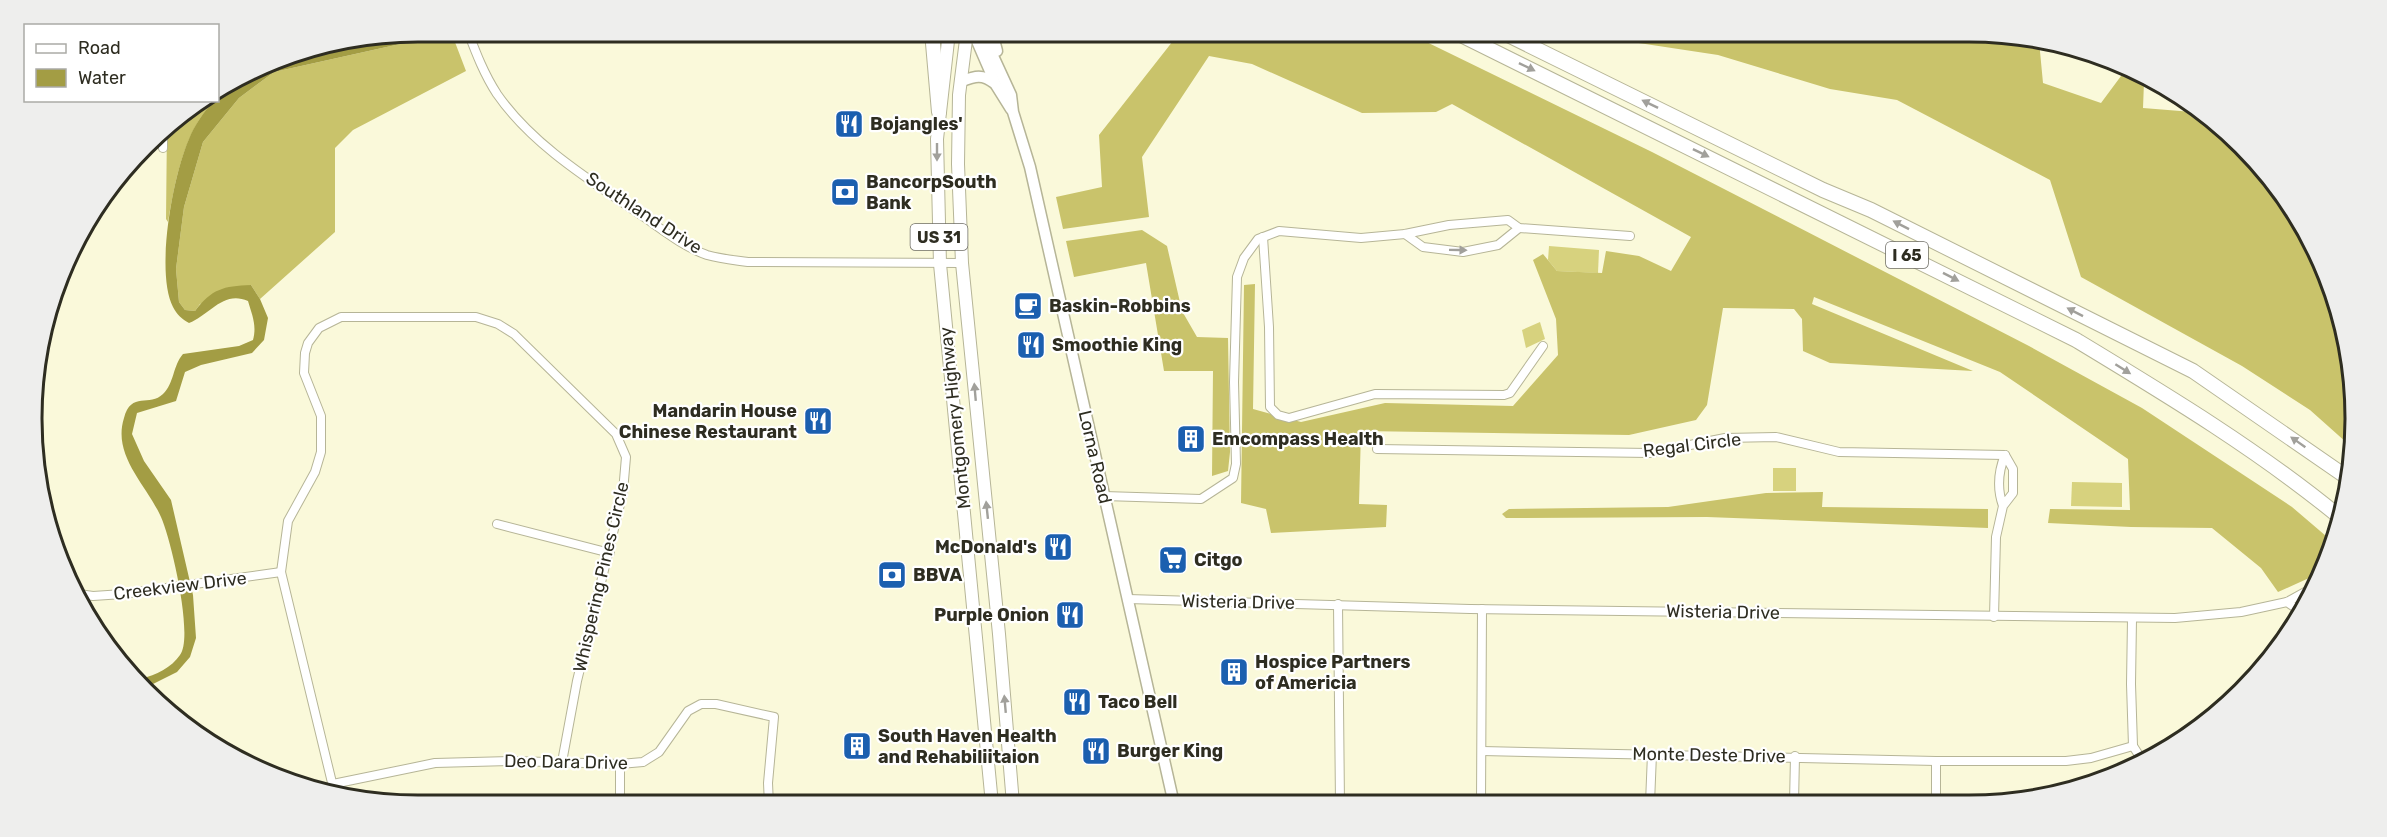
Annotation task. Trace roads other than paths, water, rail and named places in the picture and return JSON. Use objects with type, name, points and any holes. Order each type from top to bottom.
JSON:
[{"type":"highway","points":[[933,42],[939,112]]},
{"type":"highway","name":"I 65","points":[[1475,42],[2076,340],[2160,391],[2262,459],[2333,512]]},
{"type":"highway","name":"I 65","points":[[1523,42],[1823,190],[1871,210],[2193,371],[2341,473]]},
{"type":"highway","points":[[1532,42],[1563,61]]},
{"type":"main road","name":"Montgomery Highway","points":[[948,42],[939,112],[937,170],[940,264],[991,795]]},
{"type":"main road","name":"Montgomery Highway","points":[[966,42],[959,95],[958,180],[962,263],[1012,795]]},
{"type":"street","name":"Southland Drive","points":[[472,42],[478,60],[498,94],[530,133],[619,200],[683,243],[706,254],[748,262],[962,263]]},
{"type":"street","name":"Lorna Road","points":[[977,42],[996,85],[1013,112]]},
{"type":"street","name":"Lorna Road","points":[[987,42],[1011,95],[1013,112],[1030,167],[1172,795]]},
{"type":"street","points":[[994,42],[998,64]]},
{"type":"street","points":[[962,81],[974,76],[986,76],[996,85]]},
{"type":"street","points":[[163,142],[163,148]]},
{"type":"street","points":[[1104,496],[1201,498],[1233,478],[1236,464],[1234,382],[1237,278],[1244,258],[1258,238],[1279,231],[1361,238],[1405,234],[1449,225],[1508,220],[1519,228],[1630,236]]},
{"type":"street","points":[[1405,234],[1423,247],[1463,252],[1498,245],[1519,228]]},
{"type":"street","points":[[1263,237],[1269,327],[1270,407],[1278,415],[1289,418],[1375,394],[1503,395],[1510,393],[1543,346]]},
{"type":"street","name":"Whispering Pines Circle","points":[[333,784],[281,572],[288,520],[315,472],[321,452],[321,416],[304,373],[305,353],[308,343],[319,328],[341,317],[476,317],[498,324],[514,334],[616,434],[626,457],[623,492],[577,681],[562,762]]},
{"type":"street","name":"Regal Circle","points":[[1377,449],[1650,453],[1725,438],[1776,437],[1839,452],[2005,455]]},
{"type":"street","points":[[2003,506],[2000,496],[1999,469],[2005,455]]},
{"type":"street","points":[[1994,616],[1996,537],[2003,506],[2013,493],[2013,469],[2005,455]]},
{"type":"street","points":[[497,524],[609,553]]},
{"type":"street","name":"Creekview Drive","points":[[86,594],[109,596],[281,572]]},
{"type":"street","name":"Wisteria Drive","points":[[1128,599],[1482,609],[2132,619],[2241,612],[2287,602],[2302,594]]},
{"type":"street","points":[[2287,602],[2295,607]]},
{"type":"street","points":[[1338,604],[1340,795]]},
{"type":"street","points":[[1482,609],[1482,795]]},
{"type":"street","points":[[2132,619],[2133,746],[2138,754]]},
{"type":"street","name":"Deo Dara Drive","points":[[333,784],[435,763],[620,764],[642,762],[659,752],[688,711],[701,704],[716,704],[774,717],[769,795]]},
{"type":"street","name":"Monte Deste Drive","points":[[1482,751],[1795,756],[1936,761],[2066,761],[2091,758],[2133,746]]},
{"type":"street","points":[[1650,795],[1652,754]]},
{"type":"street","points":[[1794,795],[1795,756]]},
{"type":"street","points":[[1936,761],[1936,795]]},
{"type":"street","points":[[620,764],[620,795]]},
{"type":"water","points":[[414,42],[274,72],[239,98],[203,142],[184,207],[176,269],[179,302],[185,310],[195,311],[207,298],[219,290],[251,285],[268,318],[264,340],[252,353],[201,365],[185,372],[176,401],[137,413],[132,434],[144,461],[171,500],[193,595],[196,638],[190,657],[177,672],[152,685],[145,677],[163,670],[180,655],[184,645],[183,609],[175,566],[161,517],[127,458],[122,432],[124,418],[131,405],[158,398],[167,390],[177,363],[183,354],[239,346],[253,340],[254,330],[248,301],[239,298],[224,301],[189,323],[176,312],[168,291],[166,248],[172,199],[183,155],[203,114],[212,103],[219,102],[219,99],[230,92],[274,71],[297,62],[345,49]]},
{"type":"place","name":"Bojangles'","points":[[849,124]]},
{"type":"place","name":"BancorpSouth Bank","points":[[845,192]]},
{"type":"place","name":"Baskin-Robbins","points":[[1028,306]]},
{"type":"place","name":"Smoothie King","points":[[1031,345]]},
{"type":"place","name":"Mandarin House Chinese Restaurant","points":[[818,421]]},
{"type":"place","name":"Emcompass Health","points":[[1191,439]]},
{"type":"place","name":"McDonald's","points":[[1058,547]]},
{"type":"place","name":"Citgo","points":[[1173,560]]},
{"type":"place","name":"BBVA","points":[[892,575]]},
{"type":"place","name":"Purple Onion","points":[[1070,615]]},
{"type":"place","name":"Hospice Partners of Americia","points":[[1234,672]]},
{"type":"place","name":"Taco Bell","points":[[1077,702]]},
{"type":"place","name":"South Haven Health and Rehabiliitaion","points":[[857,746]]},
{"type":"place","name":"Burger King","points":[[1096,751]]}]
